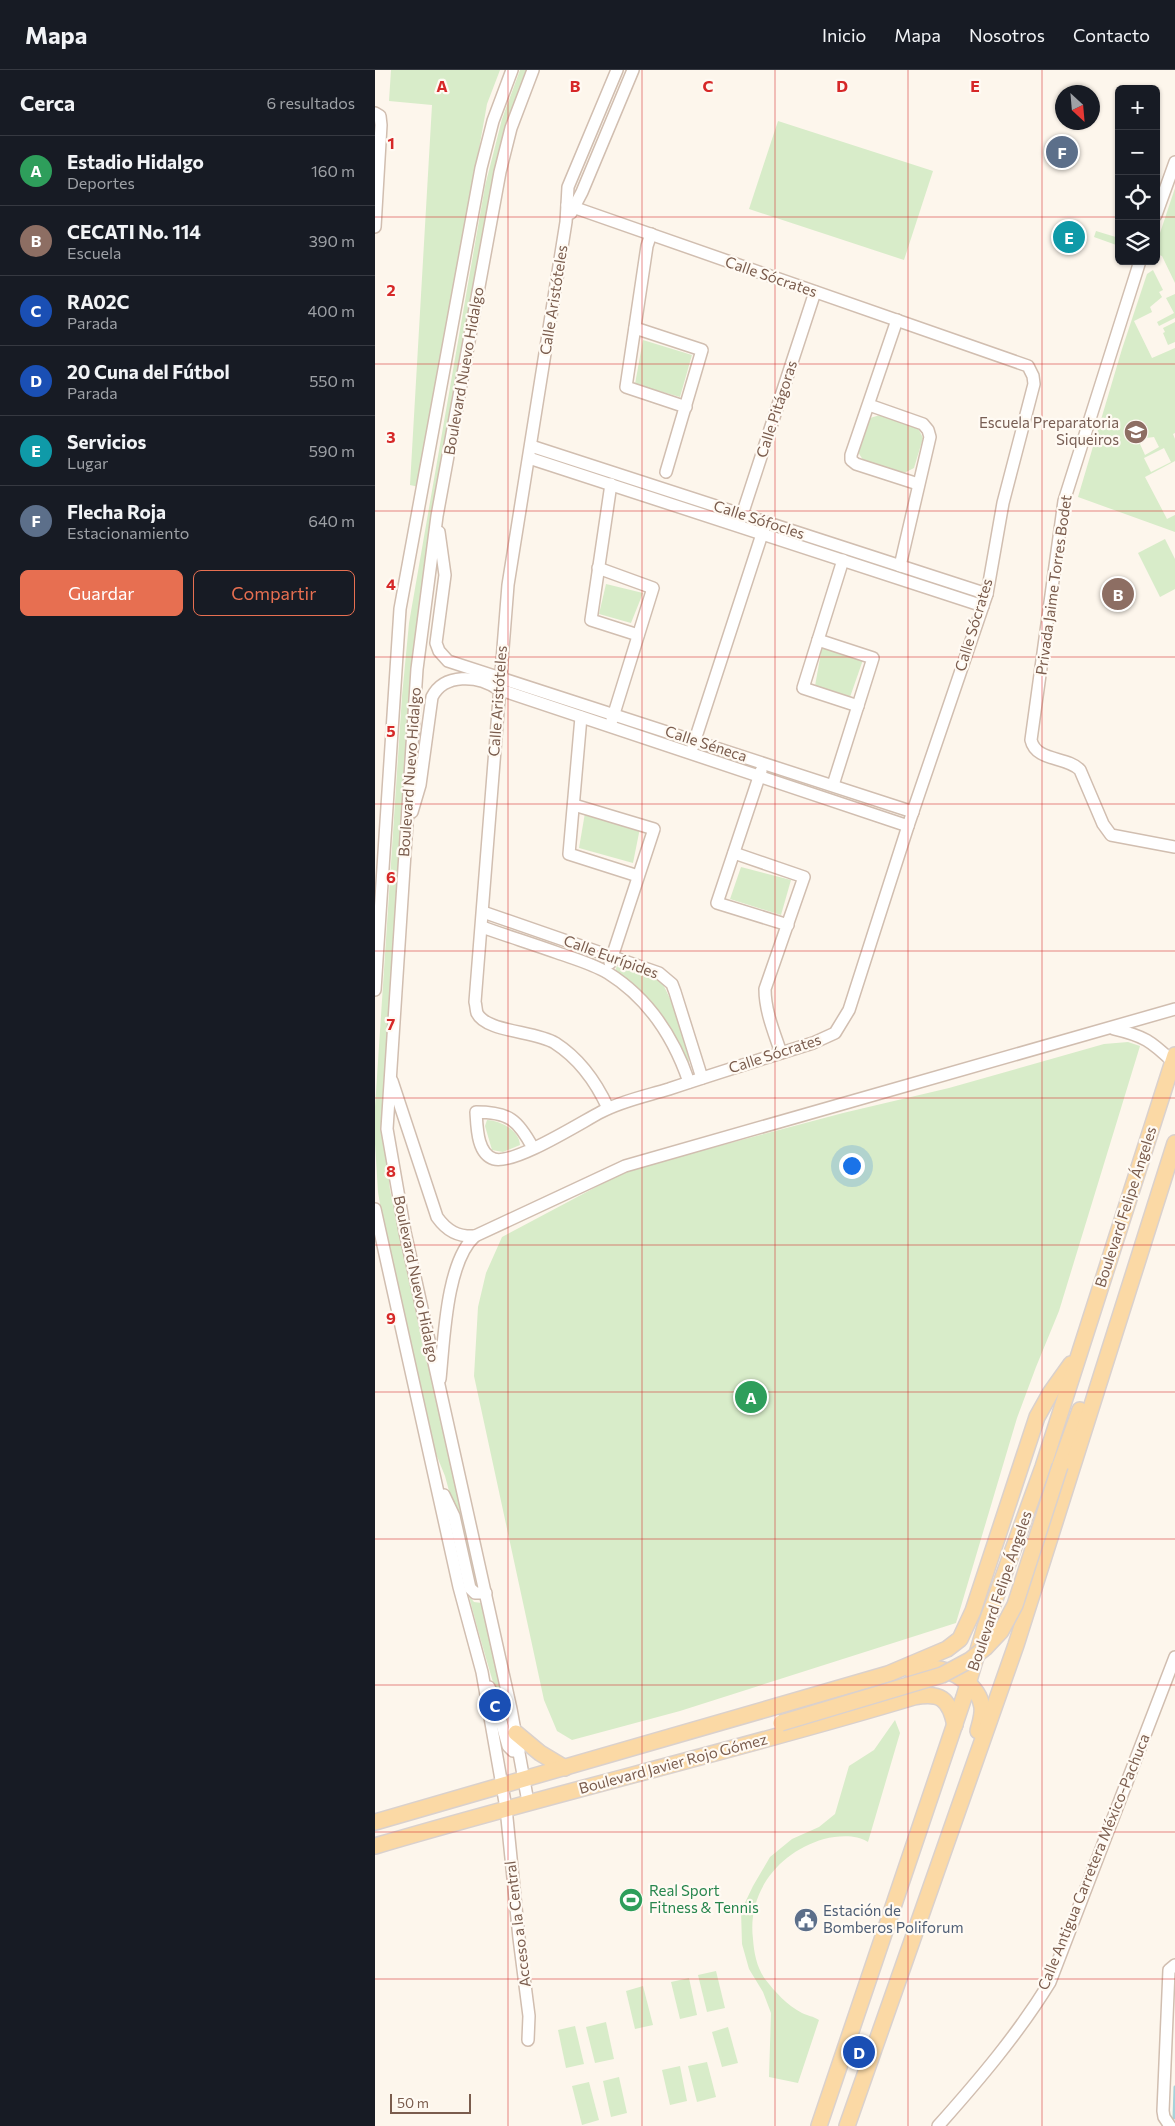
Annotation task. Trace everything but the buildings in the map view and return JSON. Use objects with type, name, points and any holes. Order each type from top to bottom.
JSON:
[{"type":"main road","name":"Boulevard Felipe Ángeles","points":[[819,2126],[955,1725],[985,1627],[1043,1467],[1174,1058]]},
{"type":"main road","name":"Boulevard Felipe Ángeles","points":[[847,2126],[1016,1645],[1175,1143]]},
{"type":"main road","points":[[888,1674],[934,1656],[960,1639],[973,1611],[1037,1417],[1051,1392],[1080,1351]]},
{"type":"main road","points":[[676,1764],[781,1723],[941,1675],[957,1668],[985,1648],[1001,1631],[1015,1605],[1087,1388],[1103,1371]]},
{"type":"main road","points":[[888,1674],[931,1668],[950,1671],[968,1684],[977,1696],[982,1709],[978,1732],[978,1756]]},
{"type":"main road","name":"Boulevard Javier Rojo Gómez","points":[[375,1822],[888,1674]]},
{"type":"main road","points":[[793,1702],[836,1695],[911,1676],[918,1678],[922,1684],[921,1690],[914,1697]]},
{"type":"main road","name":"Boulevard Javier Rojo Gómez","points":[[375,1846],[506,1808],[676,1764],[914,1697],[930,1694],[945,1701],[950,1709],[955,1725]]},
{"type":"main road","points":[[515,1733],[540,1753],[565,1768]]},
{"type":"street","name":"Boulevard Nuevo Hidalgo","points":[[375,990],[399,609],[481,168],[493,120],[512,70]]},
{"type":"street","name":"Boulevard Nuevo Hidalgo","points":[[528,1802],[486,1593],[395,1184],[387,1129],[417,668],[437,516],[500,172],[511,128],[533,70]]},
{"type":"street","name":"Calle Aristóteles","points":[[608,1108],[590,1075],[567,1052],[554,1042],[536,1034],[493,1027],[483,1021],[477,1013],[475,1002],[499,676],[508,585],[570,206],[568,187],[617,70]]},
{"type":"street","name":"Calle Aristóteles","points":[[570,206],[582,192],[633,70]]},
{"type":"street","points":[[375,113],[380,116],[381,125],[375,227]]},
{"type":"street","points":[[1160,204],[1175,162]]},
{"type":"street","name":"Calle Sócrates","points":[[533,1148],[517,1124],[505,1114],[476,1112],[480,1144],[485,1154],[494,1159],[505,1160],[533,1148],[608,1108],[813,1043],[835,1033],[849,1010],[908,826],[987,594],[1003,502],[1034,384],[1033,376],[1028,366],[570,206]]},
{"type":"street","points":[[651,234],[647,246],[626,388],[686,407]]},
{"type":"street","name":"Privada Jaime Torres Bodet","points":[[1139,265],[1064,501],[1031,740],[1033,748],[1039,753],[1074,764],[1080,770],[1103,824],[1111,834],[1175,847]]},
{"type":"street","name":"Calle Pitágoras","points":[[739,526],[815,292]]},
{"type":"street","points":[[897,320],[851,455],[851,460],[856,464],[918,484]]},
{"type":"street","points":[[635,328],[702,350],[666,472]]},
{"type":"street","points":[[869,404],[923,424],[928,430],[929,437],[900,566]]},
{"type":"street","name":"Calle Sófocles","points":[[531,446],[987,594]]},
{"type":"street","name":"Calle Sófocles","points":[[529,458],[983,606]]},
{"type":"street","points":[[611,484],[591,620],[638,635]]},
{"type":"street","points":[[437,516],[445,574],[436,643],[439,651],[448,661],[471,675]]},
{"type":"street","points":[[691,754],[766,522]]},
{"type":"street","points":[[843,560],[803,688],[858,706]]},
{"type":"street","points":[[599,568],[653,588],[610,726]]},
{"type":"street","points":[[818,640],[873,658],[833,785]]},
{"type":"street","points":[[405,835],[420,785],[432,697],[436,688],[450,679],[471,675]]},
{"type":"street","name":"Calle Séneca","points":[[471,675],[499,676],[913,812]]},
{"type":"street","name":"Calle Séneca","points":[[471,675],[498,689],[908,826]]},
{"type":"street","points":[[581,717],[569,854],[638,876]]},
{"type":"street","points":[[763,762],[717,903],[788,925]]},
{"type":"street","points":[[574,805],[654,830],[613,956],[606,972]]},
{"type":"street","points":[[734,853],[804,877],[765,989],[765,1002],[781,1053]]},
{"type":"street","name":"Calle Eurípides","points":[[483,912],[659,973],[672,984],[701,1078]]},
{"type":"street","name":"Calle Eurípides","points":[[481,927],[583,962],[606,972],[633,993],[657,1020],[677,1050],[689,1082]]},
{"type":"street","points":[[439,1388],[449,1296],[454,1276],[469,1242],[475,1236],[625,1166],[1173,1010],[1175,999]]},
{"type":"street","points":[[1112,1028],[1139,1035],[1174,1058]]},
{"type":"street","points":[[390,1072],[437,1217],[445,1228],[455,1234],[475,1236]]},
{"type":"street","name":"Boulevard Nuevo Hidalgo","points":[[375,1208],[459,1587],[482,1672],[506,1808]]},
{"type":"street","points":[[435,1478],[453,1516],[470,1588],[475,1594],[486,1593]]},
{"type":"street","name":"Calle Antigua Carretera México-Pachuca","points":[[938,2126],[982,2077],[1028,2017],[1050,1982],[1175,1657]]},
{"type":"street","points":[[482,1672],[495,1700],[508,1746],[513,1751],[519,1750]]},
{"type":"street","name":"Acceso a la Central","points":[[506,1808],[529,2016],[527,2040]]},
{"type":"street","points":[[1170,2126],[1163,2118],[1163,2111],[1169,1970],[1175,1965]]},
{"type":"green space","points":[[391,70],[500,70],[487,104],[419,487],[410,485],[432,105],[389,101]]},
{"type":"green space","points":[[520,70],[529,70],[511,121],[436,511],[417,624],[384,1134],[390,1190],[478,1585],[475,1587],[445,1476],[434,1449],[388,1251],[378,1192],[375,1107],[402,696],[409,623],[485,186],[502,119]]},
{"type":"green space","points":[[778,121],[933,171],[904,260],[749,209]]},
{"type":"green space","points":[[1175,188],[1175,283],[1160,255],[1160,233]]},
{"type":"green space","points":[[1096,231],[1115,237],[1115,245],[1094,237]]},
{"type":"green space","name":"Escuela Preparatoria Siqueiros","points":[[1153,270],[1163,290],[1159,292],[1162,297],[1150,307],[1152,312],[1134,321],[1152,358],[1175,348],[1175,433],[1173,434],[1175,439],[1175,461],[1145,477],[1167,519],[1175,515],[1175,532],[1078,497],[1122,349],[1147,274]],"holes":[[[1154,437],[1159,447],[1145,455],[1140,444],[1146,438]],[[1164,448],[1171,462],[1151,472],[1144,458]]]},
{"type":"green space","points":[[1175,294],[1175,318],[1159,326],[1157,322],[1174,313],[1166,298]]},
{"type":"green space","points":[[1175,322],[1175,342],[1168,345],[1163,328]]},
{"type":"green space","points":[[643,340],[692,355],[680,397],[635,384]]},
{"type":"green space","points":[[880,415],[918,428],[923,438],[914,468],[904,473],[863,460],[858,452],[870,418]]},
{"type":"green space","points":[[1165,539],[1175,559],[1175,589],[1160,597],[1138,553]]},
{"type":"green space","points":[[606,584],[643,593],[631,623],[599,614]]},
{"type":"green space","points":[[822,647],[864,657],[849,700],[815,686]]},
{"type":"green space","points":[[586,807],[641,823],[633,863],[579,848]]},
{"type":"green space","points":[[741,867],[791,880],[781,915],[730,899]]},
{"type":"green space","points":[[617,965],[649,973],[658,978],[662,983],[682,1031],[689,1062],[668,1024],[644,996],[615,972]]},
{"type":"green space","points":[[1128,1042],[1140,1046],[1059,1311],[1017,1418],[956,1623],[680,1711],[572,1740],[557,1731],[544,1700],[474,1376],[478,1307],[486,1273],[502,1237],[628,1170],[843,1113],[949,1088],[1104,1044]]},
{"type":"green space","points":[[487,1120],[498,1122],[508,1127],[516,1135],[520,1145],[503,1152],[492,1150],[485,1126]]},
{"type":"green space","points":[[469,1596],[474,1602],[482,1603],[514,1740],[509,1741]]},
{"type":"green space","points":[[895,1720],[900,1733],[868,1842],[858,1838],[841,1837],[824,1839],[808,1845],[780,1864],[769,1876],[755,1905],[752,1922],[753,1944],[756,1960],[762,1975],[791,2006],[819,2020],[798,2083],[769,2077],[771,2013],[763,1992],[749,1969],[742,1944],[741,1911],[770,1857],[792,1839],[819,1827],[835,1814],[849,1766],[874,1750]]},
{"type":"green space","points":[[716,1971],[725,2008],[707,2012],[698,1975]]},
{"type":"green space","points":[[689,1978],[697,2015],[680,2019],[671,1982]]},
{"type":"green space","points":[[643,1986],[653,2025],[635,2029],[626,1991]]},
{"type":"green space","points":[[606,2022],[614,2059],[595,2063],[586,2027]]},
{"type":"green space","points":[[575,2026],[584,2064],[566,2068],[558,2030]]},
{"type":"green space","points":[[728,2027],[738,2063],[722,2067],[712,2032]]},
{"type":"green space","points":[[707,2062],[716,2097],[697,2102],[688,2066]]},
{"type":"green space","points":[[680,2066],[687,2101],[670,2105],[662,2070]]},
{"type":"green space","points":[[619,2077],[627,2113],[611,2117],[603,2081]]},
{"type":"green space","points":[[589,2082],[599,2120],[582,2125],[572,2086]]},
{"type":"waterway","points":[[1174,2118],[1175,2087]]},
{"type":"place","name":"Flecha Roja","points":[[1062,152]]},
{"type":"place","name":"Servicios","points":[[1069,237]]},
{"type":"place","name":"Escuela Preparatoria Siqueiros","points":[[1136,432]]},
{"type":"place","name":"CECATI No. 114","points":[[1118,594]]},
{"type":"place","name":"Estadio Hidalgo","points":[[751,1397]]},
{"type":"place","name":"RA02C","points":[[495,1705]]},
{"type":"place","name":"Real Sport Fitness & Tennis","points":[[631,1900]]},
{"type":"place","name":"Estación de Bomberos Poliforum","points":[[806,1920]]},
{"type":"place","name":"20 Cuna del Fútbol","points":[[859,2052]]}]
